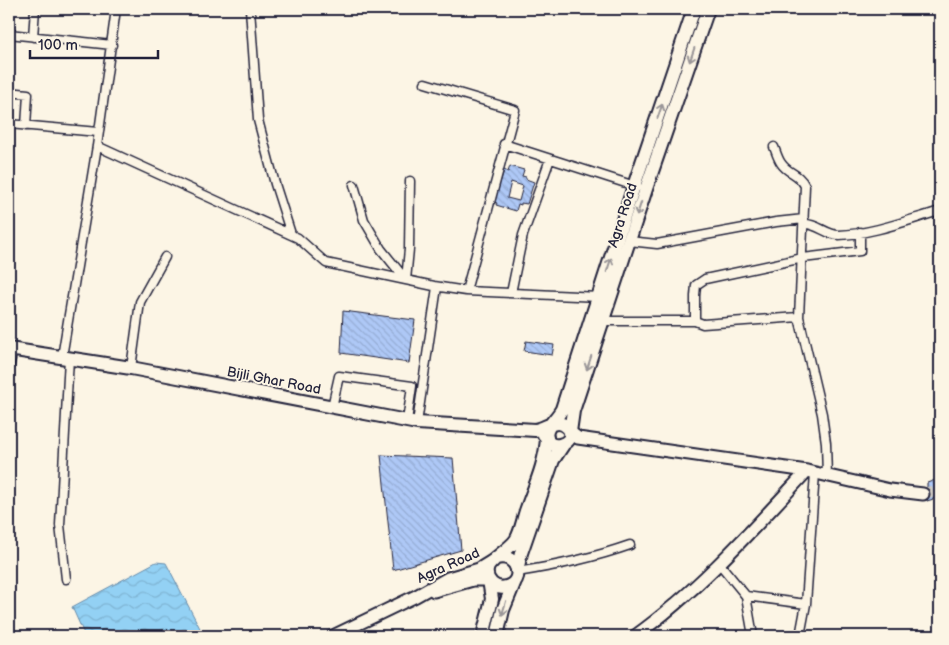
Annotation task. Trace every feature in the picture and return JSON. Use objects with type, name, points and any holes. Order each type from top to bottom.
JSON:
[{"type":"main road","name":"Agra Road","points":[[497,636],[503,610],[516,576],[521,553],[553,460],[569,439],[573,411],[629,241],[640,187],[694,9]]},
{"type":"main road","name":"Agra Road","points":[[551,425],[562,409],[599,297],[708,9]]},
{"type":"main road","name":"Bijli Ghar Road","points":[[11,349],[131,368],[412,422],[536,430]]},
{"type":"main road","points":[[536,430],[558,422],[562,423],[568,428],[569,439]]},
{"type":"main road","points":[[547,438],[546,432],[551,425]]},
{"type":"main road","points":[[536,430],[552,444],[569,439],[811,472],[890,490],[923,494]]},
{"type":"main road","name":"Agra Road","points":[[333,636],[416,596],[448,578],[479,569],[506,551],[517,538],[545,454],[547,438]]},
{"type":"main road","points":[[635,636],[651,625],[732,552],[811,472]]},
{"type":"main road","points":[[483,636],[492,599],[487,570],[494,560],[506,557],[514,562],[516,576],[506,587],[501,588],[492,584],[489,580]]},
{"type":"main road","name":"Agra Road","points":[[416,596],[473,580],[489,580]]},
{"type":"street","points":[[33,37],[35,9]]},
{"type":"street","points":[[66,579],[60,525],[66,358],[116,9]]},
{"type":"street","points":[[250,9],[258,120],[291,234]]},
{"type":"street","points":[[9,34],[112,46]]},
{"type":"street","points":[[425,83],[515,110],[504,144],[466,291]]},
{"type":"street","points":[[9,92],[28,94],[26,126]]},
{"type":"street","points":[[9,124],[98,132]]},
{"type":"street","points":[[504,144],[640,187]]},
{"type":"street","points":[[97,146],[291,234],[326,263],[437,287],[466,291],[599,297]]},
{"type":"street","points":[[774,147],[781,164],[790,172],[800,177],[806,186],[799,317],[822,414],[826,443],[827,476]]},
{"type":"street","points":[[511,293],[523,235],[550,159]]},
{"type":"street","points":[[406,280],[409,249],[410,181]]},
{"type":"street","points":[[354,186],[364,220],[381,249],[406,280]]},
{"type":"street","points":[[629,241],[657,244],[776,222],[814,224],[824,231],[838,235],[883,229],[940,211]]},
{"type":"street","points":[[695,321],[696,285],[705,279],[803,258],[860,250],[860,232]]},
{"type":"street","points":[[131,368],[140,302],[165,257]]},
{"type":"street","points":[[412,422],[437,287]]},
{"type":"street","points":[[602,321],[695,321],[703,324],[799,317]]},
{"type":"street","points":[[9,368],[11,349]]},
{"type":"street","points":[[332,407],[339,376],[412,386],[412,422]]},
{"type":"street","points":[[800,636],[806,604],[811,472]]},
{"type":"street","points":[[516,576],[604,554],[630,545]]},
{"type":"street","points":[[719,563],[746,596],[753,636]]},
{"type":"street","points":[[746,596],[806,604]]},
{"type":"water","points":[[156,562],[166,563],[204,636],[85,636],[72,607]]},
{"type":"building","points":[[510,166],[524,170],[522,176],[534,182],[527,204],[518,204],[516,211],[496,205],[497,203],[494,202],[504,170],[508,172]],"holes":[[[511,182],[523,186],[519,201],[507,198]]]},
{"type":"building","points":[[343,311],[415,320],[409,363],[341,353]]},
{"type":"building","points":[[526,341],[554,345],[552,355],[524,351]]},
{"type":"building","points":[[381,455],[453,458],[461,550],[393,570]]},
{"type":"building","points":[[938,479],[940,497],[927,501],[927,483]]},
{"type":"tunnel","points":[[923,494],[940,489]]}]
